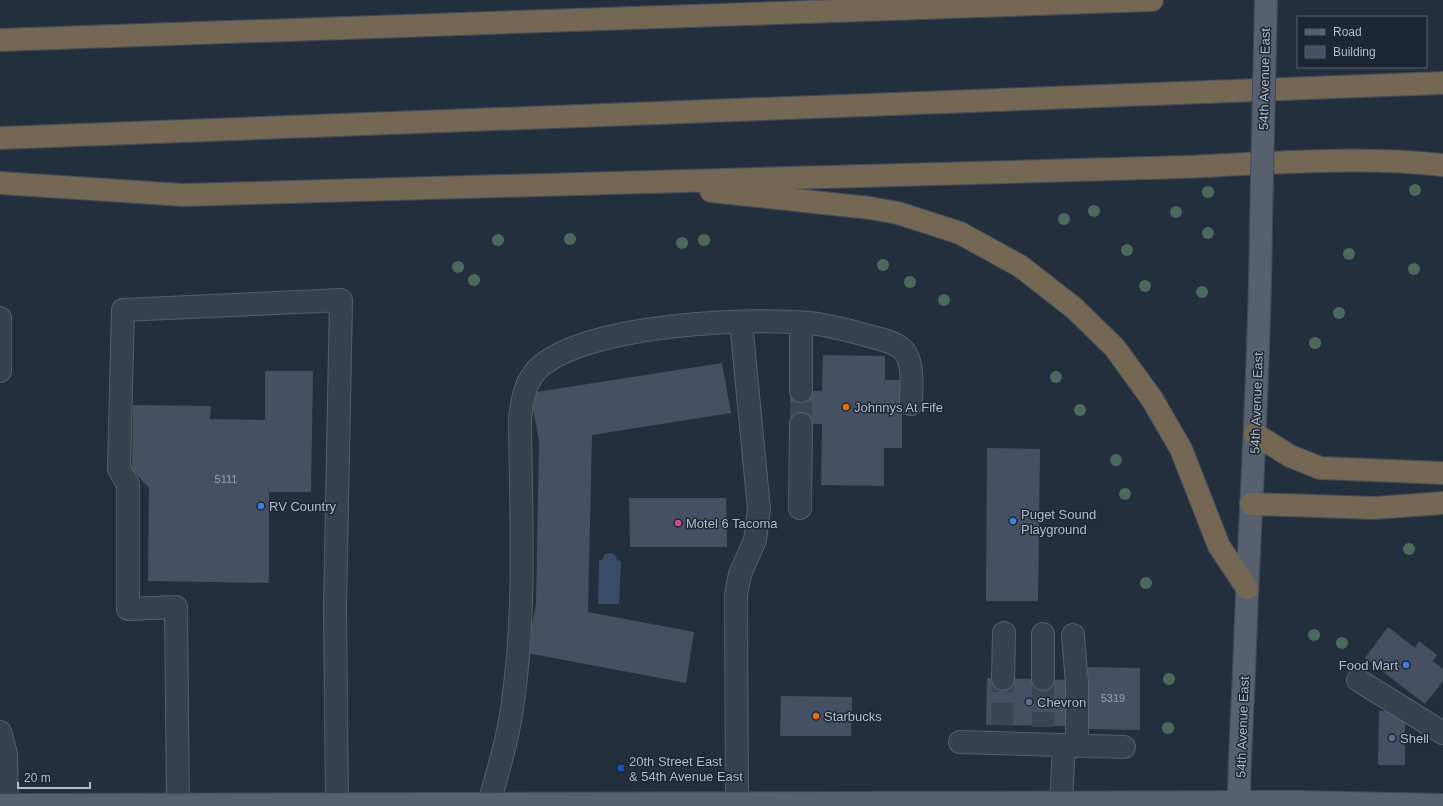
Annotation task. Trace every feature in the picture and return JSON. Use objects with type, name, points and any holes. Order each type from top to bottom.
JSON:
[{"type":"highway","points":[[0,40],[1152,0]]},
{"type":"highway","points":[[0,138],[1443,84]]},
{"type":"highway","points":[[0,183],[183,195],[1184,167],[1320,161],[1419,162],[1443,165]]},
{"type":"highway","points":[[618,182],[809,201],[870,208],[898,213],[960,234],[1020,266],[1074,308],[1115,348],[1152,399],[1181,449],[1219,546],[1247,588]]},
{"type":"highway","points":[[1255,434],[1290,456],[1320,468],[1443,473]]},
{"type":"highway","points":[[1250,504],[1374,508],[1443,503]]},
{"type":"main road","name":"54th Avenue East","points":[[1239,804],[1250,504],[1255,434],[1260,296],[1266,0]]},
{"type":"main road","points":[[4,805],[1443,805]]},
{"type":"lane","points":[[178,805],[176,607],[128,609],[128,484],[119,469],[123,310],[341,300],[335,608],[337,804]]},
{"type":"lane","points":[[0,318],[0,371]]},
{"type":"lane","points":[[736,804],[736,595],[740,574],[755,540],[759,509],[741,322]]},
{"type":"lane","points":[[489,804],[510,718],[518,664],[522,599],[520,420],[524,393],[536,370],[547,361],[601,340],[652,329],[741,322],[801,323],[846,330],[888,341],[902,349],[910,363],[911,404]]},
{"type":"lane","points":[[801,323],[801,391]]},
{"type":"lane","points":[[800,508],[801,424]]},
{"type":"lane","points":[[1004,634],[1004,679]]},
{"type":"lane","points":[[1043,634],[1043,679]]},
{"type":"lane","points":[[1055,804],[1057,741],[1077,684],[1073,635]]},
{"type":"lane","points":[[1358,680],[1443,733]]},
{"type":"lane","points":[[0,732],[6,754],[4,805]]},
{"type":"lane","points":[[960,742],[1002,735],[1124,746]]},
{"type":"water","points":[[611,553],[615,555],[617,560],[621,561],[619,604],[598,604],[599,560],[602,560],[605,554]]},
{"type":"building","name":"Johnnys At Fife","points":[[823,355],[885,356],[885,380],[902,380],[902,448],[884,448],[884,486],[821,485],[822,424],[790,423],[790,391],[822,391]]},
{"type":"building","points":[[722,363],[731,413],[592,435],[588,612],[694,632],[686,683],[527,653],[536,604],[539,441],[530,393]]},
{"type":"building","points":[[265,371],[313,371],[311,492],[269,492],[269,583],[148,581],[149,488],[132,469],[133,405],[211,406],[210,419],[265,420]]},
{"type":"building","name":"Puget Sound Playground","points":[[987,448],[1040,449],[1038,601],[986,601]]},
{"type":"building","name":"Motel 6 Tacoma","points":[[629,498],[726,498],[727,547],[630,547]]},
{"type":"building","name":"Food Mart","points":[[1388,627],[1415,648],[1419,641],[1437,655],[1433,661],[1443,669],[1443,681],[1425,704],[1365,658]]},
{"type":"building","points":[[1085,667],[1140,668],[1140,730],[1085,729]]},
{"type":"building","name":"Chevron","points":[[987,678],[1073,680],[1072,726],[986,725]]},
{"type":"building","name":"Starbucks","points":[[781,696],[852,697],[851,736],[780,736]]},
{"type":"building","name":"Shell","points":[[1379,711],[1405,711],[1405,765],[1378,765]]},
{"type":"tunnel","points":[[801,391],[801,424]]},
{"type":"tunnel","points":[[1002,725],[1003,679]]},
{"type":"tunnel","points":[[1043,679],[1043,727]]},
{"type":"place","name":"Johnnys At Fife","points":[[846,407]]},
{"type":"place","name":"RV Country","points":[[261,506]]},
{"type":"place","name":"Puget Sound Playground","points":[[1013,521]]},
{"type":"place","name":"Motel 6 Tacoma","points":[[678,523]]},
{"type":"place","name":"Food Mart","points":[[1406,665]]},
{"type":"place","name":"Chevron","points":[[1029,702]]},
{"type":"place","name":"Starbucks","points":[[816,716]]},
{"type":"place","name":"Shell","points":[[1392,738]]},
{"type":"place","name":"20th Street East & 54th Avenue East","points":[[621,768]]}]
